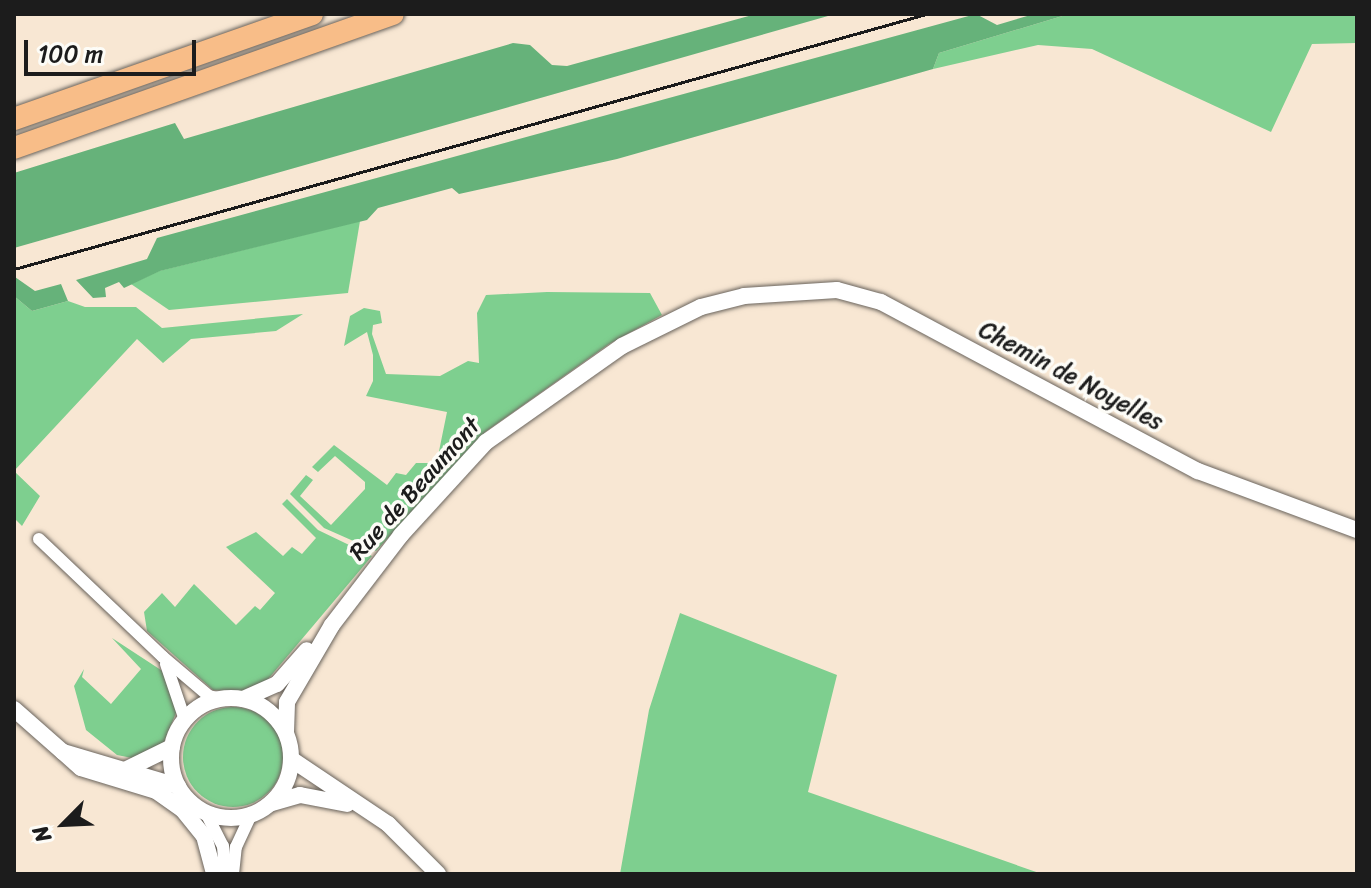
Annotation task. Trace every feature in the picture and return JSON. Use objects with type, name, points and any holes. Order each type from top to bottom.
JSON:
[{"type":"highway","points":[[14,119],[312,14]]},
{"type":"highway","points":[[14,148],[393,14]]},
{"type":"street","name":"Chemin de Noyelles","points":[[760,293],[837,290],[881,302],[1198,471],[1357,530]]},
{"type":"street","name":"Rue de Beaumont","points":[[243,699],[277,684],[332,625],[455,473],[525,410],[622,346],[678,318],[760,293]]},
{"type":"street","points":[[39,539],[149,645],[209,696],[243,699],[268,711],[286,732],[291,759],[289,776],[271,804]]},
{"type":"street","name":"Rue de Beaumont","points":[[286,732],[290,695],[332,625]]},
{"type":"street","points":[[163,657],[185,720]]},
{"type":"street","points":[[178,786],[172,747],[185,720],[201,706],[222,699]]},
{"type":"street","points":[[14,709],[81,768],[156,791],[182,809],[204,836],[214,874]]},
{"type":"street","points":[[126,769],[172,747]]},
{"type":"street","points":[[63,752],[178,786],[206,813],[223,846],[225,874]]},
{"type":"street","points":[[291,759],[358,807],[388,824],[438,874]]},
{"type":"street","points":[[206,813],[228,819],[251,815],[271,804],[300,795],[358,807]]},
{"type":"street","points":[[233,874],[236,847],[251,815]]},
{"type":"green space","points":[[756,14],[835,14],[14,248],[14,173],[175,123],[184,139],[513,43],[530,45],[552,65],[567,66]]},
{"type":"green space","points":[[976,14],[997,25],[1034,14],[1069,14],[939,53],[933,69],[617,159],[459,194],[452,188],[378,208],[367,220],[160,271],[124,288],[119,282],[105,288],[106,297],[93,298],[76,280],[147,259],[157,238]]},
{"type":"green space","points":[[1069,14],[1357,14],[1357,43],[1312,44],[1271,132],[1092,49],[1038,45],[933,69],[939,53]]},
{"type":"green space","points":[[360,221],[348,293],[169,310],[131,284],[159,271]]},
{"type":"green space","points":[[15,277],[35,291],[61,284],[68,301],[32,311],[14,296]]},
{"type":"green space","points":[[650,293],[662,315],[609,344],[485,432],[376,551],[324,528],[290,494],[306,475],[313,480],[300,496],[331,525],[365,489],[365,482],[335,456],[318,472],[312,467],[334,445],[387,485],[396,473],[406,475],[416,463],[433,463],[438,456],[447,412],[366,396],[373,381],[373,355],[367,332],[344,346],[350,316],[364,308],[380,311],[382,323],[373,325],[372,334],[386,374],[440,376],[468,361],[479,363],[477,313],[486,295]]},
{"type":"green space","points":[[14,296],[32,311],[68,301],[85,307],[136,307],[162,328],[303,314],[276,331],[191,339],[163,363],[137,339],[14,471]]},
{"type":"green space","points":[[14,471],[40,496],[22,526],[14,518]]},
{"type":"green space","points":[[287,499],[318,530],[372,556],[264,684],[246,692],[213,690],[147,631],[144,612],[162,593],[175,607],[194,584],[236,625],[255,606],[260,610],[275,593],[226,547],[256,532],[283,556],[292,547],[302,554],[316,538],[282,504]]},
{"type":"green space","points":[[680,613],[837,675],[808,792],[1042,874],[620,874],[649,710]]},
{"type":"green space","points":[[112,638],[164,672],[178,708],[162,747],[132,758],[117,755],[86,730],[74,686],[84,669],[82,677],[111,704],[141,669]]},
{"type":"green space","points":[[233,707],[252,711],[268,722],[279,738],[283,757],[279,776],[268,792],[252,803],[233,807],[214,803],[198,792],[187,776],[183,757],[187,738],[198,722],[214,711]]},
{"type":"railway","points":[[14,269],[926,14]]}]
